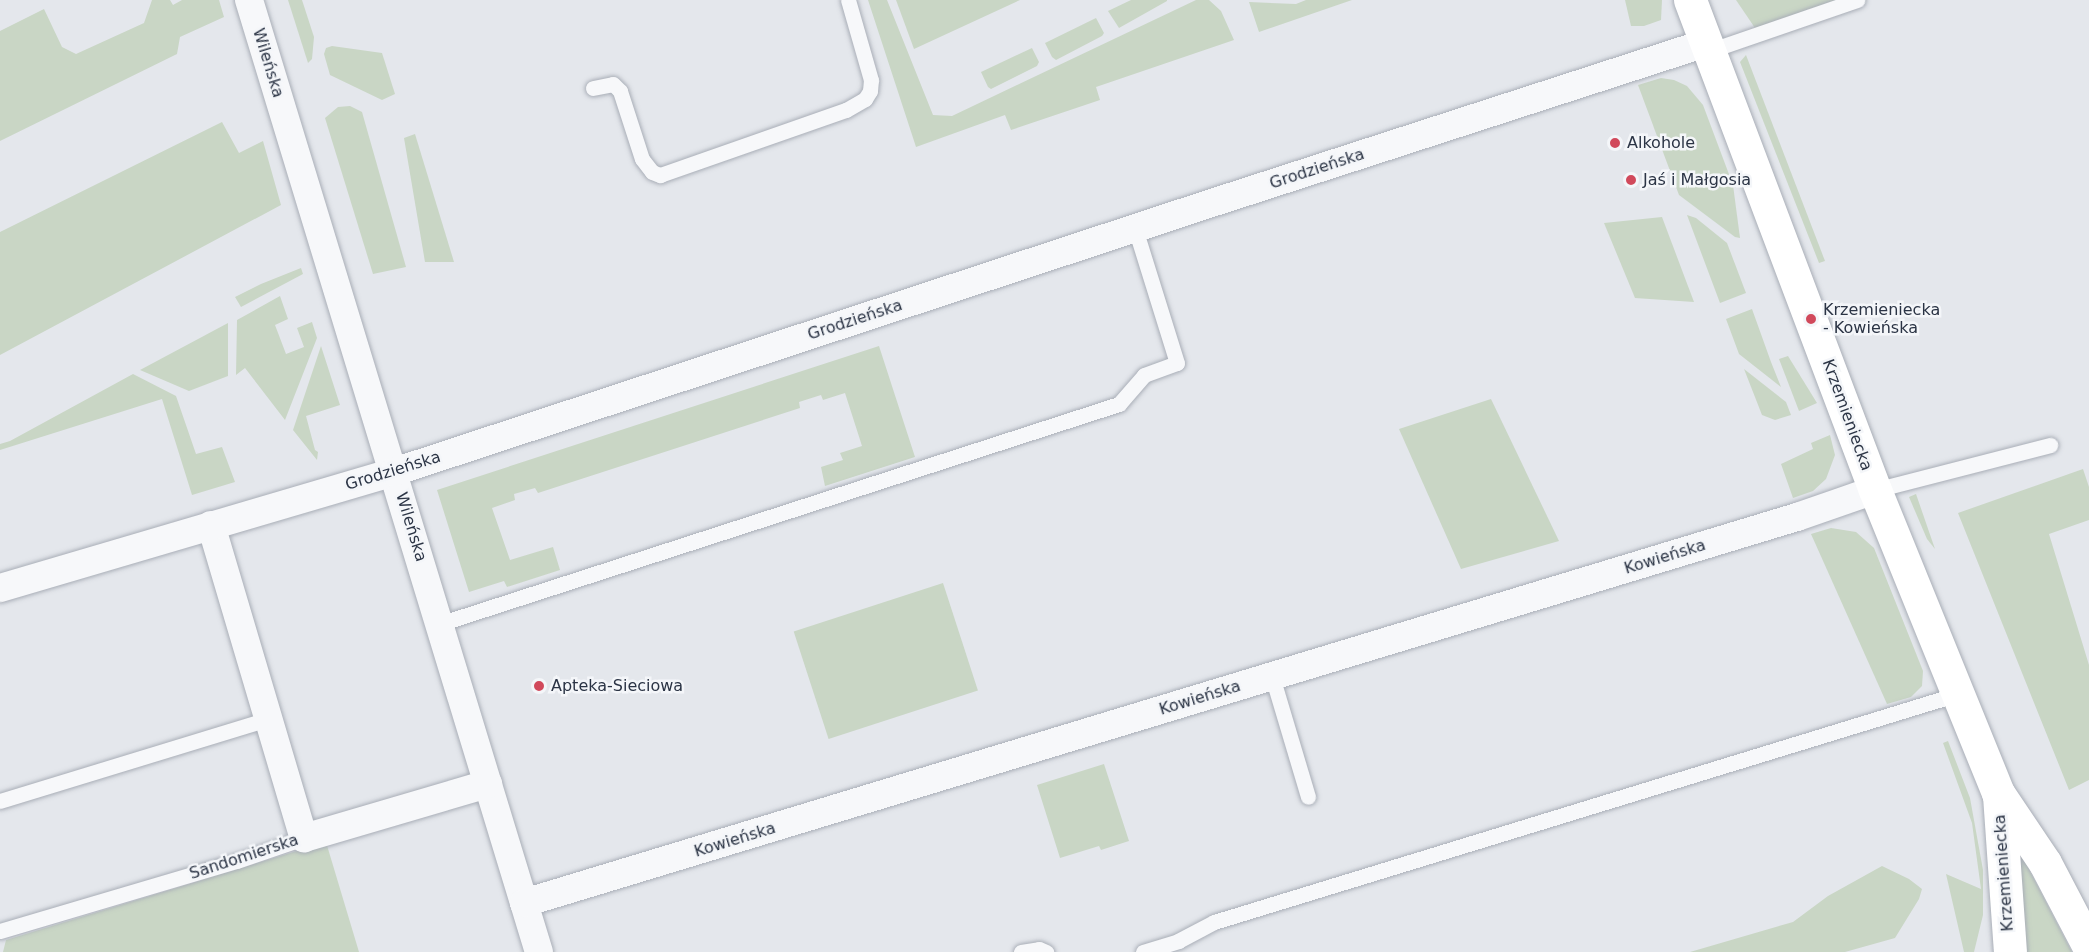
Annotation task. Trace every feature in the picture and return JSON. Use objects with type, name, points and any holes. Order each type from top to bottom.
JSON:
[{"type":"main road","name":"Krzemieniecka","points":[[1690,0],[1875,490],[1998,793],[2045,863],[2089,947]]},
{"type":"main road","name":"Krzemieniecka","points":[[1998,793],[2005,944]]},
{"type":"street","name":"Wileńska","points":[[249,0],[539,952]]},
{"type":"street","name":"Grodzieńska","points":[[0,588],[394,472],[1135,228],[1708,47]]},
{"type":"street","name":"Kowieńska","points":[[524,903],[1797,518],[1875,490]]},
{"type":"street","points":[[211,525],[304,838]]},
{"type":"street","name":"Sandomierska","points":[[304,838],[488,784]]},
{"type":"lane","points":[[593,88],[613,84],[620,91],[642,159],[652,172],[660,175],[846,110],[865,99],[872,80],[848,0]]},
{"type":"lane","points":[[1708,47],[1857,0]]},
{"type":"lane","points":[[439,624],[1119,404],[1144,375],[1177,363],[1135,228]]},
{"type":"lane","points":[[1875,490],[2050,445]]},
{"type":"lane","points":[[1272,676],[1308,797]]},
{"type":"lane","points":[[1143,952],[1179,940],[1214,922],[1958,694]]},
{"type":"lane","points":[[0,801],[268,719]]},
{"type":"lane","name":"Sandomierska","points":[[0,931],[237,861],[304,838]]},
{"type":"lane","points":[[1020,952],[1039,949],[1046,952]]},
{"type":"green space","points":[[152,0],[170,0],[173,5],[182,0],[219,0],[224,17],[180,37],[177,54],[0,141],[0,31],[44,9],[62,47],[76,54],[144,23]]},
{"type":"green space","points":[[288,0],[302,0],[314,37],[312,59],[308,63]]},
{"type":"green space","points":[[868,0],[887,0],[933,115],[952,116],[1196,0],[1209,0],[1221,11],[1234,40],[1096,87],[1100,100],[1011,130],[1005,115],[916,147]]},
{"type":"green space","points":[[896,0],[1020,0],[914,49]]},
{"type":"green space","points":[[1131,0],[1167,1],[1119,28],[1108,11]]},
{"type":"green space","points":[[1306,0],[1352,0],[1259,32],[1249,2],[1296,4]]},
{"type":"green space","points":[[1625,0],[1662,0],[1661,20],[1644,26],[1631,26]]},
{"type":"green space","points":[[1736,0],[1860,0],[1755,28]]},
{"type":"green space","points":[[1096,18],[1104,33],[1102,36],[1056,60],[1052,57],[1045,43]]},
{"type":"green space","points":[[332,46],[382,53],[395,94],[382,100],[330,75],[324,54],[326,48]]},
{"type":"green space","points":[[1032,48],[1039,62],[1037,66],[991,89],[988,87],[981,72]]},
{"type":"green space","points":[[1746,55],[1825,261],[1819,263],[1740,62]]},
{"type":"green space","points":[[1661,78],[1674,80],[1687,86],[1703,105],[1733,185],[1740,238],[1735,237],[1679,195],[1638,85]]},
{"type":"green space","points":[[350,106],[362,112],[406,267],[373,274],[325,118],[338,107]]},
{"type":"green space","points":[[222,122],[239,153],[263,141],[281,205],[0,355],[0,232]]},
{"type":"green space","points":[[415,134],[454,262],[425,262],[404,138]]},
{"type":"green space","points":[[1687,215],[1696,218],[1727,243],[1746,293],[1720,303]]},
{"type":"green space","points":[[1662,217],[1694,302],[1635,298],[1604,223]]},
{"type":"green space","points":[[301,268],[303,274],[241,307],[235,297],[261,284]]},
{"type":"green space","points":[[280,296],[288,319],[275,325],[286,354],[304,347],[297,328],[312,322],[317,338],[285,420],[245,368],[236,375],[237,320]]},
{"type":"green space","points":[[1752,309],[1781,387],[1739,354],[1726,319]]},
{"type":"green space","points":[[228,323],[228,376],[189,391],[140,370]]},
{"type":"green space","points":[[321,346],[340,405],[306,416],[315,450],[318,452],[317,460],[293,430]]},
{"type":"green space","points":[[879,346],[915,457],[825,486],[821,467],[843,460],[840,453],[862,446],[845,393],[823,400],[821,395],[799,402],[800,408],[538,493],[535,488],[514,494],[515,500],[492,508],[510,560],[553,547],[560,570],[507,587],[504,581],[469,592],[437,490]]},
{"type":"green space","points":[[1788,356],[1817,403],[1799,411],[1779,359]]},
{"type":"green space","points":[[1744,369],[1786,402],[1791,415],[1775,420],[1762,415]]},
{"type":"green space","points":[[133,374],[176,396],[196,454],[222,447],[235,482],[192,495],[162,399],[0,450],[0,444],[10,441]]},
{"type":"green space","points":[[1491,399],[1559,541],[1461,569],[1399,429]]},
{"type":"green space","points":[[1830,435],[1835,455],[1826,479],[1813,491],[1793,498],[1781,464],[1813,449],[1811,443]]},
{"type":"green space","points":[[2083,469],[2089,487],[2089,520],[2049,534],[2089,665],[2089,780],[2069,790],[1958,513]]},
{"type":"green space","points":[[1916,494],[1935,549],[1927,539],[1909,497]]},
{"type":"green space","points":[[1831,528],[1856,532],[1874,548],[1923,671],[1922,686],[1911,697],[1887,704],[1811,534]]},
{"type":"green space","points":[[943,583],[978,690],[829,739],[794,632]]},
{"type":"green space","points":[[1948,741],[1970,798],[1983,870],[1983,915],[1974,952],[1964,952],[1946,874],[1981,889],[1972,823],[1943,743]]},
{"type":"green space","points":[[1104,764],[1129,841],[1101,850],[1099,846],[1060,858],[1037,785]]},
{"type":"green space","points":[[326,842],[359,952],[3,952],[6,940]]},
{"type":"green space","points":[[2020,852],[2072,952],[2026,952],[2017,853]]},
{"type":"green space","points":[[1882,866],[1909,879],[1922,889],[1919,899],[1895,938],[1845,952],[1690,952],[1793,922],[1828,896]]},
{"type":"place","name":"Alkohole","points":[[1615,143]]},
{"type":"place","name":"Jaś i Małgosia","points":[[1631,180]]},
{"type":"place","name":"Krzemieniecka - Kowieńska","points":[[1811,319]]},
{"type":"place","name":"Apteka-Sieciowa","points":[[539,686]]}]
